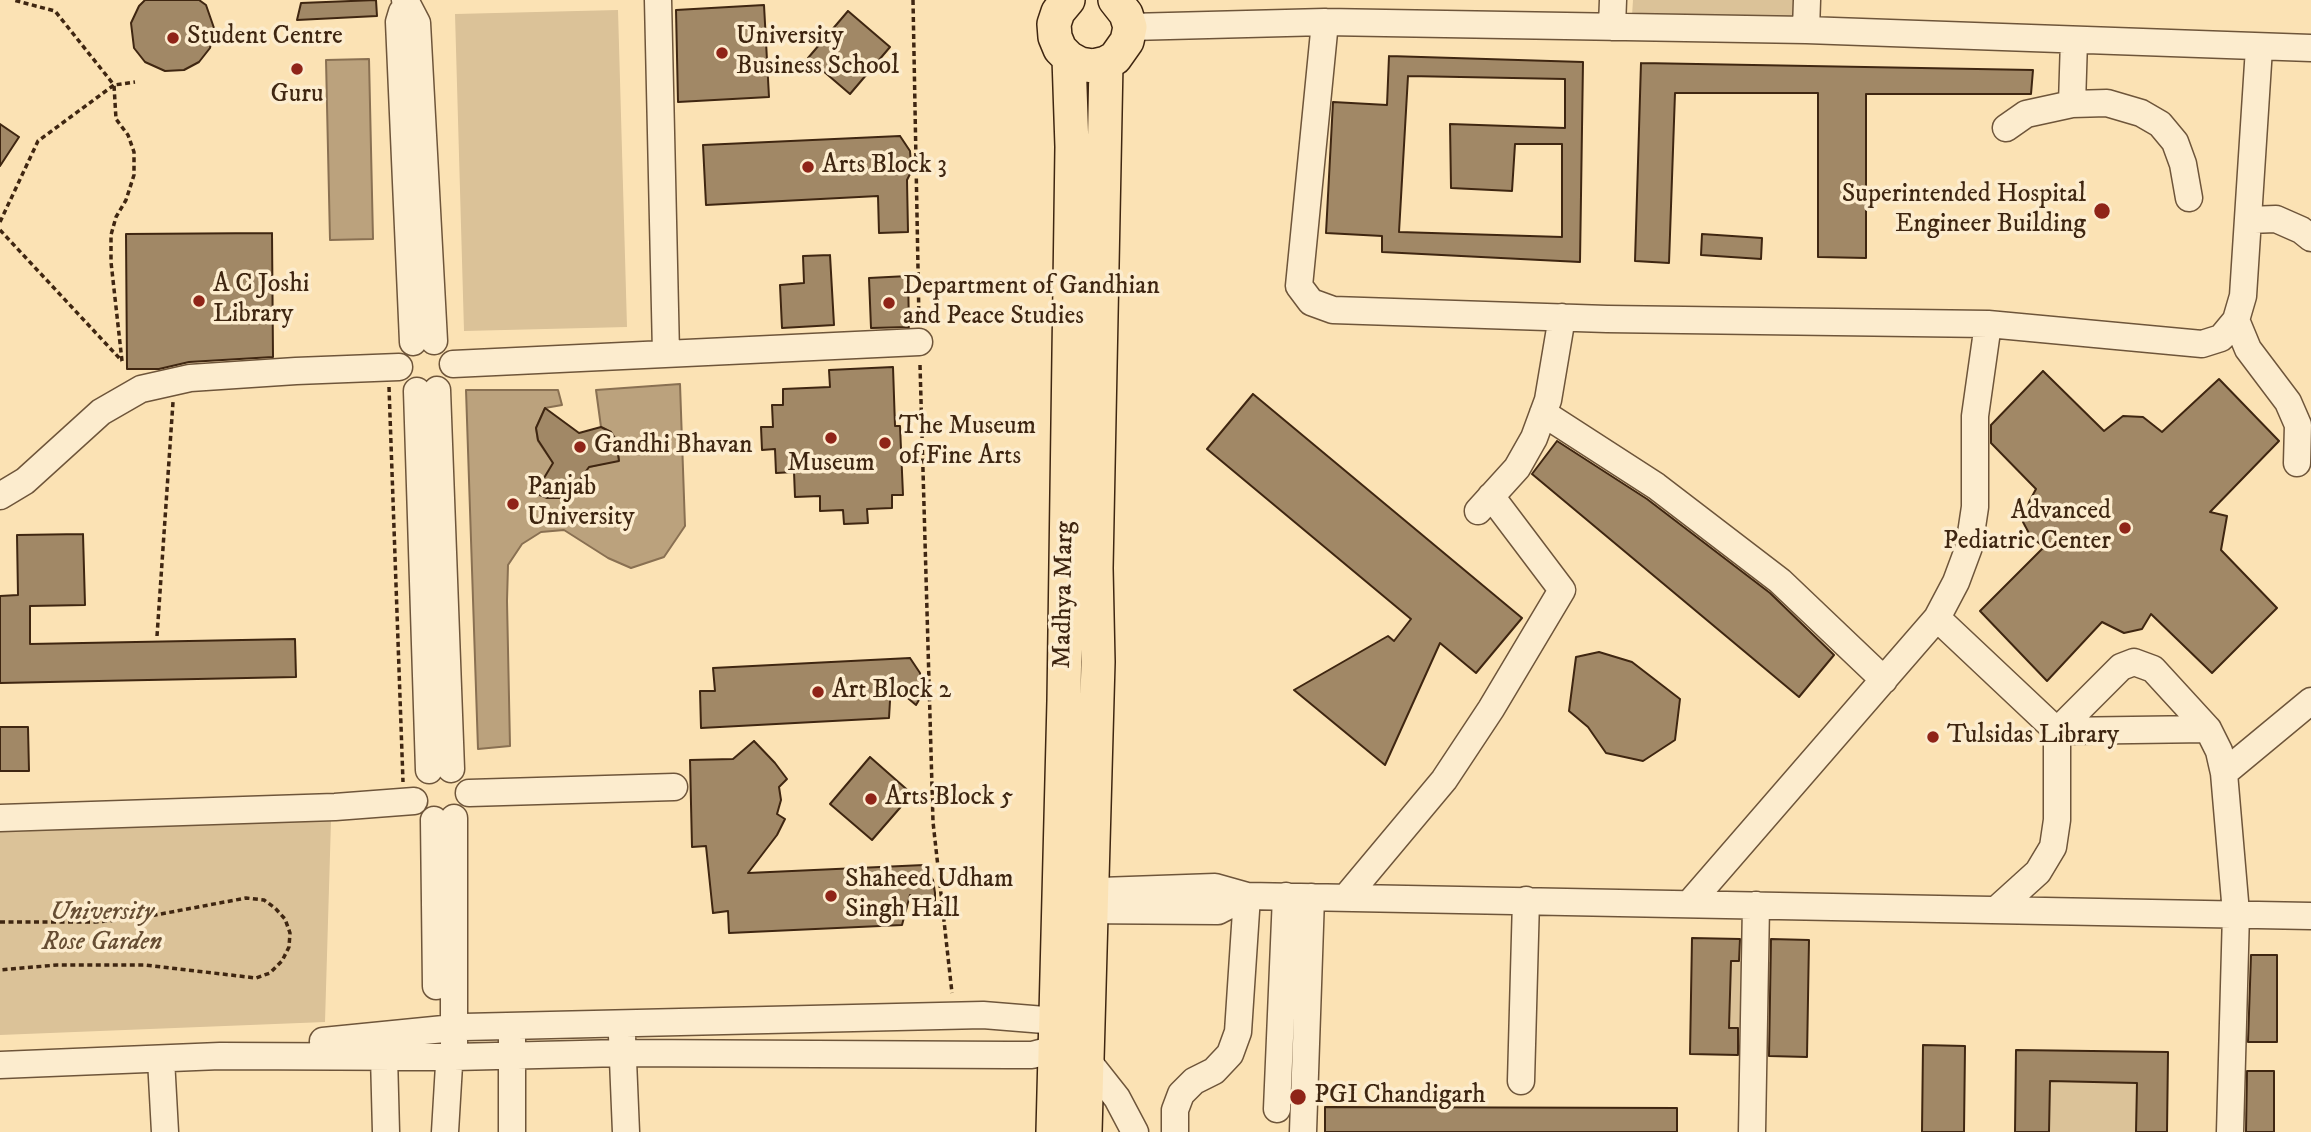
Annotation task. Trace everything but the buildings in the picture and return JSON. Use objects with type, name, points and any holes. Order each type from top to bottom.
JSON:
[{"type":"main road","points":[[1067,0],[1058,12],[1054,24],[1055,37],[1060,49],[1069,58],[1080,64],[1093,66],[1106,63],[1122,50],[1127,41],[1120,8]]},
{"type":"main road","name":"Madhya Marg","points":[[1069,58],[1072,147],[1075,901],[1087,1060],[1085,1132]]},
{"type":"main road","name":"Madhya Marg","points":[[1053,1132],[1056,1035],[1075,901],[1098,662],[1096,568],[1106,63]]},
{"type":"street","points":[[658,0],[666,353]]},
{"type":"street","points":[[1612,27],[1613,0]]},
{"type":"street","points":[[1806,30],[1807,0]]},
{"type":"street","points":[[405,1],[399,22],[424,341]]},
{"type":"street","points":[[1120,8],[1325,22],[1806,30],[2311,48]]},
{"type":"street","points":[[1325,22],[1300,286],[1311,302],[1333,310],[1987,324],[2202,344],[2221,338],[2236,320],[2244,296],[2259,47]]},
{"type":"street","points":[[2072,104],[2074,40]]},
{"type":"street","points":[[2006,128],[2026,114],[2072,104],[2107,103],[2141,113],[2160,124],[2175,142],[2183,164],[2189,198]]},
{"type":"street","points":[[2248,220],[2276,219],[2301,230],[2311,238]]},
{"type":"street","points":[[1346,896],[1444,780],[1491,709],[1562,590],[1485,503],[1517,468],[1534,438],[1548,400],[1562,317]]},
{"type":"street","points":[[2236,320],[2248,349],[2288,402],[2298,425],[2297,463]]},
{"type":"street","points":[[1689,904],[1937,618],[1956,582],[1969,547],[1975,507],[1975,416],[1987,324]]},
{"type":"street","points":[[424,341],[443,346],[450,354],[453,365],[446,384],[427,391],[407,386],[393,368],[405,348],[424,341]]},
{"type":"street","points":[[453,365],[919,342]]},
{"type":"street","points":[[0,496],[25,481],[101,412],[141,389],[190,378],[393,368]]},
{"type":"street","points":[[427,391],[440,770]]},
{"type":"street","points":[[1543,413],[1656,486],[1780,581],[1884,680]]},
{"type":"street","points":[[1937,618],[2056,731],[2208,729]]},
{"type":"street","points":[[1996,910],[2038,872],[2053,847],[2057,820],[2056,731],[2121,667],[2134,662],[2153,669],[2208,729],[2219,751],[2224,774],[2236,913],[2230,1132]]},
{"type":"street","points":[[2224,774],[2311,701]]},
{"type":"street","points":[[0,818],[335,807],[409,802],[424,814],[444,819],[462,812],[467,805],[469,793],[460,774],[440,770],[422,776],[409,802]]},
{"type":"street","points":[[469,793],[674,787]]},
{"type":"street","points":[[444,819],[445,1028],[448,1060],[445,1132]]},
{"type":"street","points":[[1075,901],[1215,887],[1247,896],[2311,916]]},
{"type":"street","points":[[1175,1132],[1175,1110],[1181,1094],[1194,1081],[1214,1071],[1230,1054],[1238,1032],[1247,896]]},
{"type":"street","points":[[1277,1109],[1298,896]]},
{"type":"street","points":[[1298,896],[1303,1132]]},
{"type":"street","points":[[1521,1081],[1526,900]]},
{"type":"street","points":[[1752,1132],[1756,905]]},
{"type":"street","points":[[220,1056],[319,1041],[445,1028],[512,1026],[983,1015],[1056,1035]]},
{"type":"street","points":[[895,1017],[896,1054]]},
{"type":"street","points":[[622,1024],[626,1132]]},
{"type":"street","points":[[512,1026],[512,1132]]},
{"type":"street","points":[[0,1065],[220,1056],[384,1056],[448,1060],[623,1053],[1032,1055],[1056,1035]]},
{"type":"street","points":[[384,1056],[386,1132]]},
{"type":"street","points":[[161,1059],[165,1132]]},
{"type":"street","points":[[1087,1060],[1117,1098],[1135,1132]]},
{"type":"path","points":[[0,230],[122,361],[111,262],[111,235],[134,175],[134,152],[128,135],[116,118],[114,85],[55,11],[13,0]]},
{"type":"path","points":[[913,0],[919,342],[933,822],[954,1016]]},
{"type":"path","points":[[0,222],[38,141],[114,85],[135,82]]},
{"type":"path","points":[[393,368],[409,802]]},
{"type":"path","points":[[157,636],[173,400]]},
{"type":"path","points":[[0,922],[95,922],[134,919],[246,898],[264,900],[275,908],[285,919],[290,933],[289,947],[282,961],[270,973],[256,978],[145,965],[57,965],[0,970]]},
{"type":"green space","points":[[1633,0],[1797,0],[1796,22],[1632,16]]},
{"type":"green space","points":[[618,10],[627,327],[464,331],[455,14]]},
{"type":"green space","name":"University Rose Garden","points":[[331,821],[325,1022],[0,1035],[0,830]]},
{"type":"green space","points":[[1731,961],[1770,962],[1768,1029],[1729,1028]]},
{"type":"green space","points":[[2050,1081],[2137,1083],[2136,1132],[2049,1132]]},
{"type":"shaded area","points":[[369,59],[373,239],[330,240],[326,60]]},
{"type":"shaded area","points":[[680,384],[685,526],[664,557],[631,568],[608,558],[564,530],[541,532],[522,544],[508,565],[510,746],[478,749],[466,390],[558,390],[562,405],[545,408],[536,428],[538,441],[553,463],[547,498],[559,498],[571,492],[589,467],[619,460],[616,440],[611,432],[601,427],[596,390]]},
{"type":"place","name":"Student Centre","points":[[173,38]]},
{"type":"place","name":"University Business School","points":[[722,53]]},
{"type":"place","name":"Guru","points":[[297,69]]},
{"type":"place","name":"Arts Block 3","points":[[808,167]]},
{"type":"place","name":"Superintended Hospital Engineer Building","points":[[2102,211]]},
{"type":"place","name":"A C Joshi Library","points":[[199,301]]},
{"type":"place","name":"Department of Gandhian and Peace Studies","points":[[889,303]]},
{"type":"place","name":"Museum","points":[[831,438]]},
{"type":"place","name":"The Museum of Fine Arts","points":[[885,443]]},
{"type":"place","name":"Gandhi Bhavan","points":[[580,447]]},
{"type":"place","name":"Panjab University","points":[[513,504]]},
{"type":"place","name":"Advanced Pediatric Center","points":[[2125,528]]},
{"type":"place","name":"Art Block 2","points":[[818,692]]},
{"type":"place","name":"Tulsidas Library","points":[[1933,737]]},
{"type":"place","name":"Arts Block 5","points":[[871,799]]},
{"type":"place","name":"Shaheed Udham Singh Hall","points":[[831,896]]},
{"type":"place","name":"PGI Chandigarh","points":[[1298,1097]]}]
